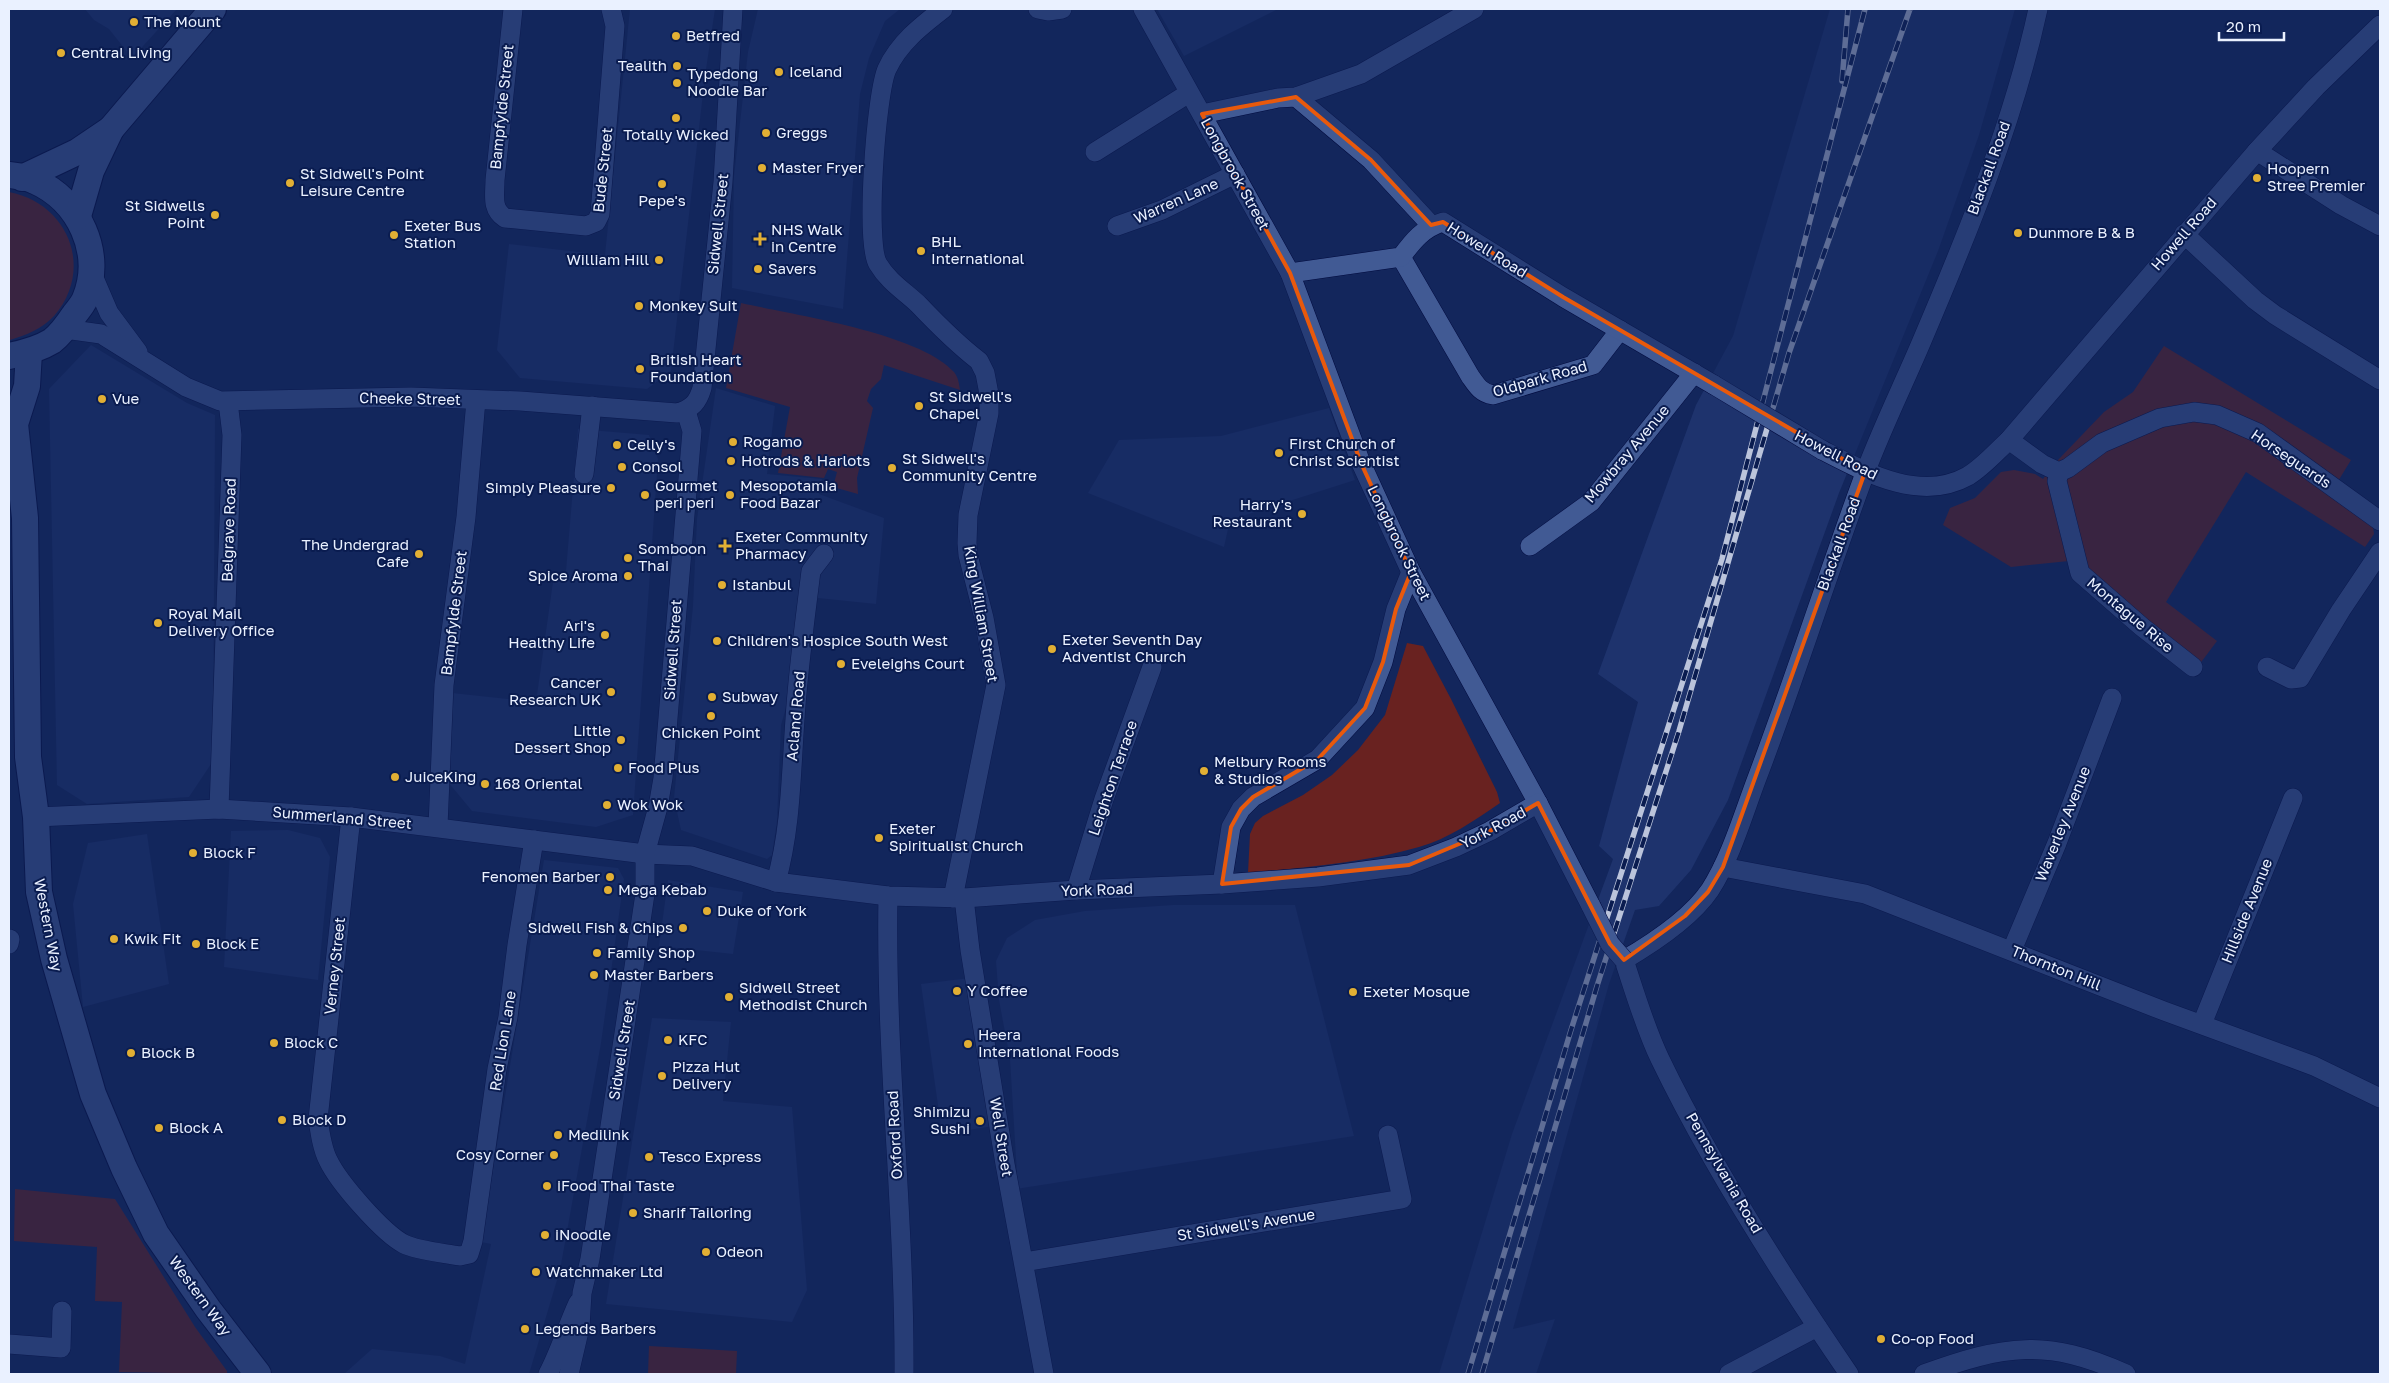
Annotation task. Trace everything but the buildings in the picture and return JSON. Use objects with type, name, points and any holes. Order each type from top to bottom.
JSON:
[{"type":"main road","points":[[14,173],[78,152],[111,129],[213,9]]},
{"type":"main road","points":[[78,216],[91,171],[111,129]]},
{"type":"main road","points":[[14,173],[34,180],[54,191],[78,216],[90,248],[91,271],[85,299],[65,329],[52,340],[19,354]]},
{"type":"main road","name":"Western Way","points":[[19,354],[26,386],[12,419],[25,518],[28,757],[36,817],[39,892],[63,997],[93,1094],[124,1168],[156,1234],[208,1309],[258,1374]]},
{"type":"street","name":"Bampfylde Street","points":[[494,205],[494,180],[513,9]]},
{"type":"street","name":"Bude Street","points":[[494,205],[498,213],[506,218],[586,226],[596,222],[601,206],[614,36],[611,9]]},
{"type":"street","name":"Sidwell Street","points":[[569,1374],[580,1327],[582,1293],[590,1259],[645,894],[645,854],[658,806],[663,778],[692,431],[686,411],[698,401],[702,388],[723,182],[733,9]]},
{"type":"street","name":"King William Street","points":[[943,9],[912,34],[895,55],[886,71],[874,150],[872,238],[876,263],[890,281],[979,361],[985,373],[989,394],[989,413],[968,515],[968,555],[984,618],[996,685],[958,898]]},
{"type":"street","points":[[1038,9],[1048,11],[1062,9]]},
{"type":"street","name":"Longbrook Street","points":[[1143,9],[1290,273],[1361,464],[1412,572],[1538,803],[1610,944],[1624,960]]},
{"type":"street","points":[[1202,114],[1278,98],[1296,97],[1361,74],[1474,9]]},
{"type":"street","name":"Blackall Road","points":[[1624,960],[1660,937],[1685,916],[1708,892],[1722,867],[1769,745],[1865,472],[1943,290],[1998,148],[2028,55],[2038,9]]},
{"type":"street","name":"Howell Road","points":[[1296,97],[1370,160],[1437,224],[1694,373],[1822,450],[1865,472],[1888,481],[1929,486],[1942,484],[1969,475],[2009,440],[2257,151],[2316,87],[2380,27]]},
{"type":"street","points":[[1095,152],[1190,93]]},
{"type":"street","points":[[2257,151],[2341,205],[2380,226]]},
{"type":"street","name":"Warren Lane","points":[[1117,226],[1162,210],[1235,174]]},
{"type":"street","points":[[1290,273],[1401,257],[1415,238],[1437,224]]},
{"type":"street","points":[[2184,234],[2255,300],[2275,315],[2380,380]]},
{"type":"street","name":"Oldpark Road","points":[[1401,257],[1470,376],[1481,391],[1487,394],[1493,395],[1593,365],[1620,330]]},
{"type":"street","name":"Cheeke Street","points":[[91,271],[110,313],[144,360]]},
{"type":"street","name":"Cheeke Street","points":[[65,329],[101,334],[186,387],[208,398],[228,402],[411,397],[686,411]]},
{"type":"street","name":"Mowbray Avenue","points":[[1530,546],[1591,502],[1694,373]]},
{"type":"street","name":"Bampfylde Street","points":[[438,826],[444,685],[466,517],[476,400]]},
{"type":"street","name":"Belgrave Road","points":[[220,810],[232,436],[228,402]]},
{"type":"street","points":[[584,474],[592,406]]},
{"type":"street","name":"Horseguards","points":[[2059,472],[2068,468],[2102,443],[2124,431],[2160,418],[2194,412],[2217,415],[2258,433],[2380,521]]},
{"type":"street","points":[[2009,440],[2042,464],[2059,472]]},
{"type":"street","name":"Montague Rise","points":[[2059,472],[2057,481],[2080,573],[2142,627],[2193,667]]},
{"type":"street","points":[[2267,667],[2291,679],[2300,678],[2341,610],[2380,552]]},
{"type":"street","name":"Acland Road","points":[[776,882],[781,864],[789,809],[795,718],[810,571],[824,554]]},
{"type":"street","points":[[1222,884],[1231,827],[1241,809],[1253,797],[1318,759],[1365,708],[1383,662],[1396,609],[1412,572]]},
{"type":"street","name":"Leighton Terrace","points":[[1076,890],[1104,799],[1152,666]]},
{"type":"street","name":"Waverley Avenue","points":[[2012,950],[2057,843],[2112,698]]},
{"type":"street","name":"Hillside Avenue","points":[[2202,1024],[2293,798]]},
{"type":"street","name":"York Road","points":[[645,854],[692,856],[776,882],[888,896],[958,898],[1076,890],[1222,884],[1318,877],[1409,865],[1456,847],[1490,831],[1538,803]]},
{"type":"street","name":"Summerland Street","points":[[36,817],[220,810],[351,817],[438,826],[645,854]]},
{"type":"street","name":"Verney Street","points":[[351,817],[318,1120],[322,1142],[328,1160],[345,1186],[391,1236],[406,1245],[460,1256],[469,1254],[473,1241]]},
{"type":"street","name":"Red Lion Lane","points":[[473,1241],[497,1069],[508,1016],[534,840]]},
{"type":"street","name":"Thornton Hill","points":[[1722,867],[1865,894],[2314,1066],[2380,1098]]},
{"type":"street","name":"Oxford Road","points":[[888,896],[892,1076],[905,1304],[904,1374]]},
{"type":"street","name":"Well Street","points":[[958,898],[970,950],[1005,1164],[1044,1374]]},
{"type":"street","name":"Pennsylvania Road","points":[[1624,960],[1660,1058],[1721,1171],[1849,1374]]},
{"type":"street","name":"St Sidwell's Avenue","points":[[1024,1262],[1402,1199],[1388,1134]]},
{"type":"street","name":"Sidwell Street","points":[[548,1374],[558,1356],[566,1328],[582,1293]]},
{"type":"street","points":[[9,1344],[61,1348],[62,1311]]},
{"type":"street","points":[[1729,1374],[1818,1327]]},
{"type":"street","points":[[1924,1374],[1994,1352],[2023,1348],[2070,1353],[2126,1374]]},
{"type":"highlighted area","points":[[1296,97],[1371,160],[1431,225],[1443,222],[1563,297],[1865,472],[1723,867],[1708,892],[1685,916],[1624,960],[1610,944],[1538,803],[1490,831],[1409,865],[1222,884],[1231,827],[1241,809],[1253,797],[1318,759],[1365,708],[1383,662],[1396,609],[1411,572],[1361,463],[1290,273],[1202,114]]},
{"type":"shaded area","points":[[85,9],[177,9],[132,58],[109,29],[94,20]]},
{"type":"shaded area","points":[[630,9],[715,9],[705,76],[671,371],[647,389],[520,378],[497,350],[509,244],[605,255]]},
{"type":"shaded area","points":[[758,9],[900,9],[885,21],[869,58],[860,94],[843,309],[732,288],[734,176],[748,52]]},
{"type":"shaded area","points":[[1157,9],[1278,9],[1184,56]]},
{"type":"shaded area","points":[[1830,9],[2015,9],[1979,135],[1938,251],[1839,493],[1728,800],[1691,870],[1659,906],[1635,910],[1609,984],[1513,1329],[1555,1319],[1536,1374],[1439,1374],[1512,1134],[1613,859],[1599,846],[1638,702],[1598,674],[1696,405],[1733,336]]},
{"type":"shaded area","points":[[9,192],[30,199],[47,209],[60,224],[69,240],[73,259],[73,278],[66,298],[54,316],[28,334],[10,340]]},
{"type":"shaded area","points":[[741,303],[854,327],[913,346],[937,358],[954,372],[960,390],[884,365],[881,379],[871,389],[867,401],[873,408],[857,478],[858,494],[833,487],[837,472],[828,469],[824,478],[778,473],[790,407],[726,388]]},
{"type":"shaded area","points":[[91,345],[187,403],[215,415],[213,761],[189,797],[87,804],[57,785],[49,389]]},
{"type":"shaded area","points":[[2164,346],[2351,460],[2332,491],[2372,520],[2374,534],[2365,547],[2246,472],[2166,602],[2217,641],[2199,665],[2069,561],[2011,567],[1943,525],[1950,508],[1975,498],[2001,472],[2014,470],[2035,474],[2043,479],[2058,460],[2104,412],[2133,392]]},
{"type":"shaded area","points":[[716,388],[775,406],[767,474],[822,479],[819,494],[884,518],[876,604],[818,598],[781,725],[777,821],[772,855],[767,859],[681,830],[674,798],[693,606],[697,519]]},
{"type":"shaded area","points":[[1329,408],[1355,480],[1230,520],[1224,547],[1088,493],[1119,440],[1221,436]]},
{"type":"shaded area","points":[[578,429],[649,435],[658,459],[633,815],[596,827],[472,811],[448,782],[452,693],[536,702],[554,575],[566,571]]},
{"type":"shaded area","points":[[1407,643],[1423,646],[1497,792],[1500,803],[1451,834],[1430,844],[1356,861],[1248,873],[1250,834],[1255,823],[1263,816],[1303,795],[1332,775],[1358,750],[1385,715]]},
{"type":"shaded area","points":[[288,830],[320,838],[330,857],[318,980],[224,967],[231,831]]},
{"type":"shaded area","name":"Kwik Fit","points":[[147,834],[169,984],[83,1007],[73,904],[88,843]]},
{"type":"shaded area","points":[[544,860],[618,868],[624,879],[601,1043],[560,1270],[529,1374],[344,1374],[372,1349],[440,1356],[465,1364],[491,1244],[481,1242]]},
{"type":"shaded area","points":[[668,880],[743,892],[733,954],[659,946]]},
{"type":"shaded area","points":[[1173,905],[1295,905],[1354,1136],[1016,1189],[1017,1174],[1010,1059],[999,1000],[996,961],[1007,938],[1035,920],[1085,911]]},
{"type":"shaded area","points":[[970,978],[994,1126],[942,1134],[921,984]]},
{"type":"shaded area","points":[[652,1018],[731,1022],[723,1101],[792,1107],[807,1290],[792,1322],[606,1304]]},
{"type":"shaded area","points":[[15,1189],[115,1199],[195,1327],[227,1371],[227,1374],[119,1372],[122,1302],[95,1301],[97,1247],[14,1241]]},
{"type":"shaded area","points":[[649,1346],[737,1351],[736,1374],[648,1374]]},
{"type":"railway","points":[[1842,81],[1848,9]]},
{"type":"railway","points":[[1468,1374],[1571,1030],[1722,559],[1865,9]]},
{"type":"railway","points":[[1482,1374],[1597,986],[1679,731],[1789,353],[1910,9]]},
{"type":"place","name":"The Mount","points":[[134,22]]},
{"type":"place","name":"Betfred","points":[[676,36]]},
{"type":"place","name":"Central Living","points":[[61,53]]},
{"type":"place","name":"Tealith","points":[[677,66]]},
{"type":"place","name":"Iceland","points":[[779,72]]},
{"type":"place","name":"Typedong Noodle Bar","points":[[677,83]]},
{"type":"place","name":"Totally Wicked","points":[[676,118]]},
{"type":"place","name":"Greggs","points":[[766,133]]},
{"type":"place","name":"Master Fryer","points":[[762,168]]},
{"type":"place","name":"Hoopern Stree Premier","points":[[2257,178]]},
{"type":"place","name":"St Sidwell's Point Leisure Centre","points":[[290,183]]},
{"type":"place","name":"Pepe's","points":[[662,184]]},
{"type":"place","name":"St Sidwells Point","points":[[215,215]]},
{"type":"place","name":"Dunmore B & B","points":[[2018,233]]},
{"type":"place","name":"Exeter Bus Station","points":[[394,235]]},
{"type":"place","name":"NHS Walk in Centre","points":[[760,239]]},
{"type":"place","name":"BHL International","points":[[921,251]]},
{"type":"place","name":"William Hill","points":[[659,260]]},
{"type":"place","name":"Savers","points":[[758,269]]},
{"type":"place","name":"Monkey Suit","points":[[639,306]]},
{"type":"place","name":"British Heart Foundation","points":[[640,369]]},
{"type":"place","name":"Vue","points":[[102,399]]},
{"type":"place","name":"St Sidwell's Chapel","points":[[919,406]]},
{"type":"place","name":"Rogamo","points":[[733,442]]},
{"type":"place","name":"Celly's","points":[[617,445]]},
{"type":"place","name":"First Church of Christ Scientist","points":[[1279,453]]},
{"type":"place","name":"Hotrods & Harlots","points":[[731,461]]},
{"type":"place","name":"Consol","points":[[622,467]]},
{"type":"place","name":"St Sidwell's Community Centre","points":[[892,468]]},
{"type":"place","name":"Simply Pleasure","points":[[611,488]]},
{"type":"place","name":"Gourmet peri peri","points":[[645,495]]},
{"type":"place","name":"Mesopotamia Food Bazar","points":[[730,495]]},
{"type":"place","name":"Harry's Restaurant","points":[[1302,514]]},
{"type":"place","name":"Exeter Community Pharmacy","points":[[725,546]]},
{"type":"place","name":"The Undergrad Cafe","points":[[419,554]]},
{"type":"place","name":"Somboon Thai","points":[[628,558]]},
{"type":"place","name":"Spice Aroma","points":[[628,576]]},
{"type":"place","name":"Istanbul","points":[[722,585]]},
{"type":"place","name":"Royal Mail Delivery Office","points":[[158,623]]},
{"type":"place","name":"Ari's Healthy Life","points":[[605,635]]},
{"type":"place","name":"Children's Hospice South West","points":[[717,641]]},
{"type":"place","name":"Exeter Seventh Day Adventist Church","points":[[1052,649]]},
{"type":"place","name":"Eveleighs Court","points":[[841,664]]},
{"type":"place","name":"Cancer Research UK","points":[[611,692]]},
{"type":"place","name":"Subway","points":[[712,697]]},
{"type":"place","name":"Chicken Point","points":[[711,716]]},
{"type":"place","name":"Little Dessert Shop","points":[[621,740]]},
{"type":"place","name":"Food Plus","points":[[618,768]]},
{"type":"place","name":"Melbury Rooms & Studios","points":[[1204,771]]},
{"type":"place","name":"JuiceKing","points":[[395,777]]},
{"type":"place","name":"168 Oriental","points":[[485,784]]},
{"type":"place","name":"Wok Wok","points":[[607,805]]},
{"type":"place","name":"Exeter Spiritualist Church","points":[[879,838]]},
{"type":"place","name":"Block F","points":[[193,853]]},
{"type":"place","name":"Fenomen Barber","points":[[610,877]]},
{"type":"place","name":"Mega Kebab","points":[[608,890]]},
{"type":"place","name":"Duke of York","points":[[707,911]]},
{"type":"place","name":"Sidwell Fish & Chips","points":[[683,928]]},
{"type":"place","name":"Kwik Fit","points":[[114,939]]},
{"type":"place","name":"Block E","points":[[196,944]]},
{"type":"place","name":"Family Shop","points":[[597,953]]},
{"type":"place","name":"Master Barbers","points":[[594,975]]},
{"type":"place","name":"Y Coffee","points":[[957,991]]},
{"type":"place","name":"Exeter Mosque","points":[[1353,992]]},
{"type":"place","name":"Sidwell Street Methodist Church","points":[[729,997]]},
{"type":"place","name":"KFC","points":[[668,1040]]},
{"type":"place","name":"Block C","points":[[274,1043]]},
{"type":"place","name":"Heera International Foods","points":[[968,1044]]},
{"type":"place","name":"Block B","points":[[131,1053]]},
{"type":"place","name":"Pizza Hut Delivery","points":[[662,1076]]},
{"type":"place","name":"Block D","points":[[282,1120]]},
{"type":"place","name":"Shimizu Sushi","points":[[980,1121]]},
{"type":"place","name":"Block A","points":[[159,1128]]},
{"type":"place","name":"Medilink","points":[[558,1135]]},
{"type":"place","name":"Cosy Corner","points":[[554,1155]]},
{"type":"place","name":"Tesco Express","points":[[649,1157]]},
{"type":"place","name":"iFood Thai Taste","points":[[547,1186]]},
{"type":"place","name":"Sharif Tailoring","points":[[633,1213]]},
{"type":"place","name":"iNoodle","points":[[545,1235]]},
{"type":"place","name":"Odeon","points":[[706,1252]]},
{"type":"place","name":"Watchmaker Ltd","points":[[536,1272]]},
{"type":"place","name":"Legends Barbers","points":[[525,1329]]},
{"type":"place","name":"Co-op Food","points":[[1881,1339]]}]
